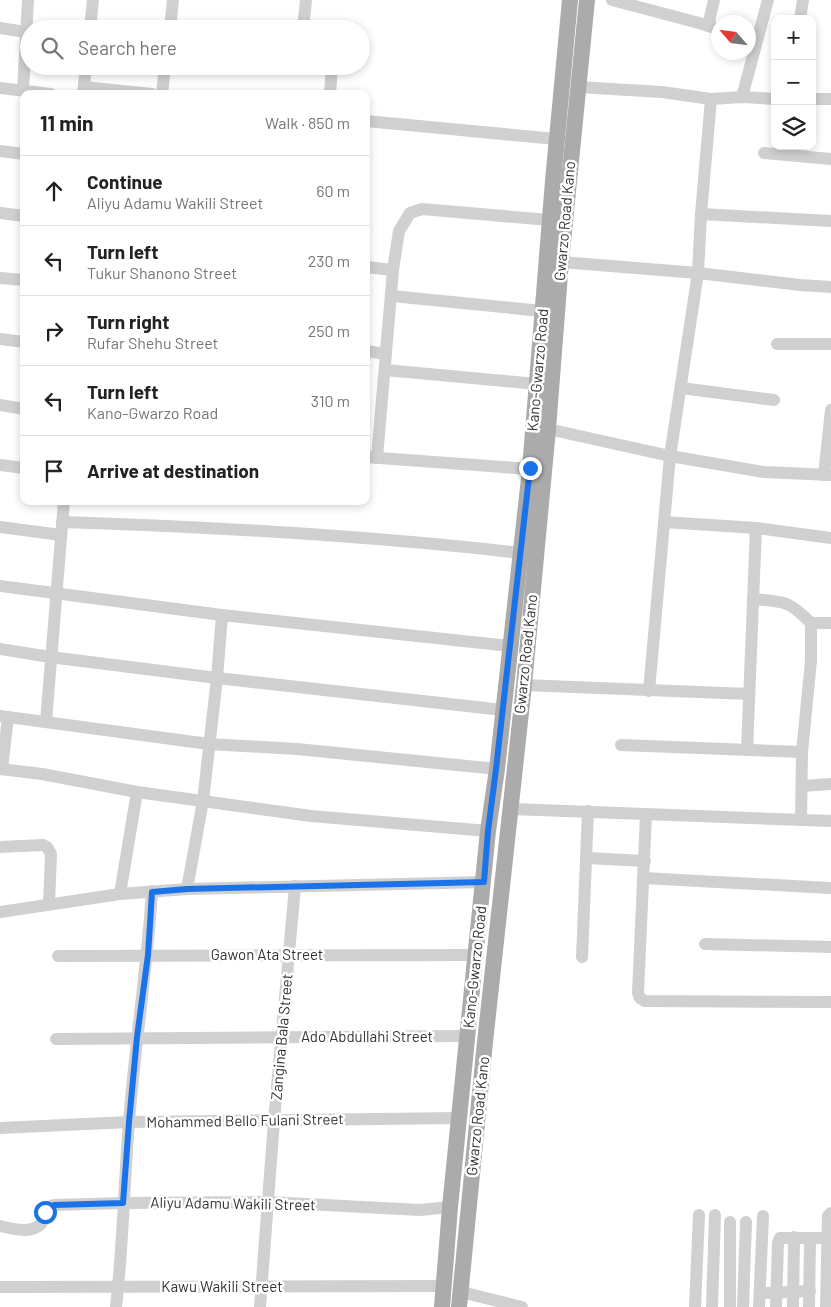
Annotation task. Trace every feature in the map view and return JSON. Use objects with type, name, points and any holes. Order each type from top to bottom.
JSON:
[{"type":"main road","name":"Kano-Gwarzo Road","points":[[442,1307],[450,1206],[488,831],[510,646],[528,554],[530,468],[549,220],[570,0]]},
{"type":"main road","name":"Gwarzo Road Kano","points":[[460,1300],[485,1042],[512,809],[524,685],[528,554],[548,430],[561,262],[587,0]]},
{"type":"street","points":[[26,20],[28,0]]},
{"type":"street","points":[[91,20],[93,0]]},
{"type":"street","points":[[171,20],[173,0]]},
{"type":"street","points":[[304,20],[306,0]]},
{"type":"street","points":[[612,0],[711,27]]},
{"type":"street","points":[[713,15],[714,0]]},
{"type":"street","points":[[756,31],[768,0]]},
{"type":"street","points":[[801,15],[803,0]]},
{"type":"street","points":[[0,28],[20,31]]},
{"type":"street","points":[[742,96],[749,60]]},
{"type":"street","points":[[0,88],[23,90],[24,75]]},
{"type":"street","points":[[84,90],[85,75]]},
{"type":"street","points":[[162,90],[164,75]]},
{"type":"street","points":[[330,90],[331,75]]},
{"type":"street","points":[[578,87],[662,92],[711,99],[742,96],[771,99]]},
{"type":"street","points":[[649,691],[670,456],[698,273],[711,99]]},
{"type":"street","points":[[816,99],[831,99]]},
{"type":"street","points":[[370,121],[556,139]]},
{"type":"street","points":[[0,151],[20,154]]},
{"type":"street","points":[[764,153],[831,159]]},
{"type":"street","points":[[530,468],[372,458],[386,370],[393,270],[399,231],[410,213],[422,209],[549,220]]},
{"type":"street","points":[[0,213],[20,216]]},
{"type":"street","points":[[701,214],[831,221]]},
{"type":"street","points":[[561,262],[698,273],[831,287]]},
{"type":"street","points":[[370,267],[393,270]]},
{"type":"street","points":[[0,278],[20,280]]},
{"type":"street","points":[[392,296],[542,311]]},
{"type":"street","points":[[0,339],[20,342]]},
{"type":"street","points":[[778,344],[831,344]]},
{"type":"street","points":[[370,352],[386,354]]},
{"type":"street","points":[[386,370],[537,384]]},
{"type":"street","points":[[681,388],[774,400]]},
{"type":"street","points":[[0,405],[20,408]]},
{"type":"street","points":[[548,430],[670,456],[764,472],[828,475],[831,410]]},
{"type":"street","points":[[0,465],[20,468]]},
{"type":"street","points":[[46,722],[64,505]]},
{"type":"street","points":[[62,522],[211,527],[319,534],[528,554]]},
{"type":"street","points":[[664,522],[756,528],[831,538]]},
{"type":"street","points":[[0,526],[61,535]]},
{"type":"street","points":[[747,750],[756,528]]},
{"type":"street","points":[[0,586],[222,615],[510,646]]},
{"type":"street","points":[[753,599],[785,602],[792,605],[811,623],[831,623]]},
{"type":"street","points":[[187,889],[203,801],[222,615]]},
{"type":"street","points":[[801,820],[802,752],[811,661],[811,623]]},
{"type":"street","points":[[0,649],[217,678],[503,710]]},
{"type":"street","points":[[524,685],[749,694]]},
{"type":"street","points":[[488,831],[311,816],[137,792],[42,774],[1,769],[4,716],[209,744],[297,749],[496,769]]},
{"type":"street","points":[[621,745],[802,752]]},
{"type":"street","points":[[802,786],[831,784]]},
{"type":"street","points":[[120,894],[137,792]]},
{"type":"street","points":[[512,809],[831,821]]},
{"type":"street","points":[[582,957],[588,811]]},
{"type":"street","points":[[646,814],[638,993],[640,998],[645,1000],[704,1002],[831,1002]]},
{"type":"street","points":[[0,847],[43,845],[47,847],[51,854],[49,904]]},
{"type":"street","points":[[586,858],[644,861]]},
{"type":"street","points":[[644,878],[830,888]]},
{"type":"street","points":[[0,912],[120,894],[187,889],[484,882]]},
{"type":"street","name":"Zangina Bala Street","points":[[260,1307],[295,886]]},
{"type":"street","points":[[116,1307],[129,1122],[137,1037],[148,955],[152,892]]},
{"type":"street","points":[[705,944],[831,947]]},
{"type":"street","name":"Gawon Ata Street","points":[[58,956],[289,954],[476,956]]},
{"type":"street","name":"Ado Abdullahi Street","points":[[56,1039],[468,1036]]},
{"type":"street","name":"Mohammed Bello Fulani Street","points":[[0,1128],[129,1122],[459,1118]]},
{"type":"street","name":"Aliyu Adamu Wakili Street","points":[[0,1226],[31,1230],[39,1226],[44,1219],[48,1207],[54,1205],[268,1202],[420,1210],[450,1206]]},
{"type":"street","points":[[826,1307],[828,1216],[831,1213]]},
{"type":"street","points":[[695,1307],[699,1215]]},
{"type":"street","points":[[712,1307],[715,1215]]},
{"type":"street","points":[[759,1307],[763,1216]]},
{"type":"street","points":[[730,1222],[737,1293],[743,1307]]},
{"type":"street","points":[[730,1307],[737,1293],[746,1222]]},
{"type":"street","points":[[794,1237],[794,1307]]},
{"type":"street","points":[[776,1307],[778,1243],[780,1238],[828,1238]]},
{"type":"street","points":[[810,1238],[810,1307]]},
{"type":"street","name":"Kawu Wakili Street","points":[[0,1288],[444,1286]]},
{"type":"street","points":[[737,1293],[810,1292]]},
{"type":"street","points":[[460,1300],[522,1307]]},
{"type":"route","points":[[45,1212],[48,1207],[54,1205],[123,1203],[137,1037],[148,955],[152,892],[187,889],[484,882],[488,831],[530,468]]}]
